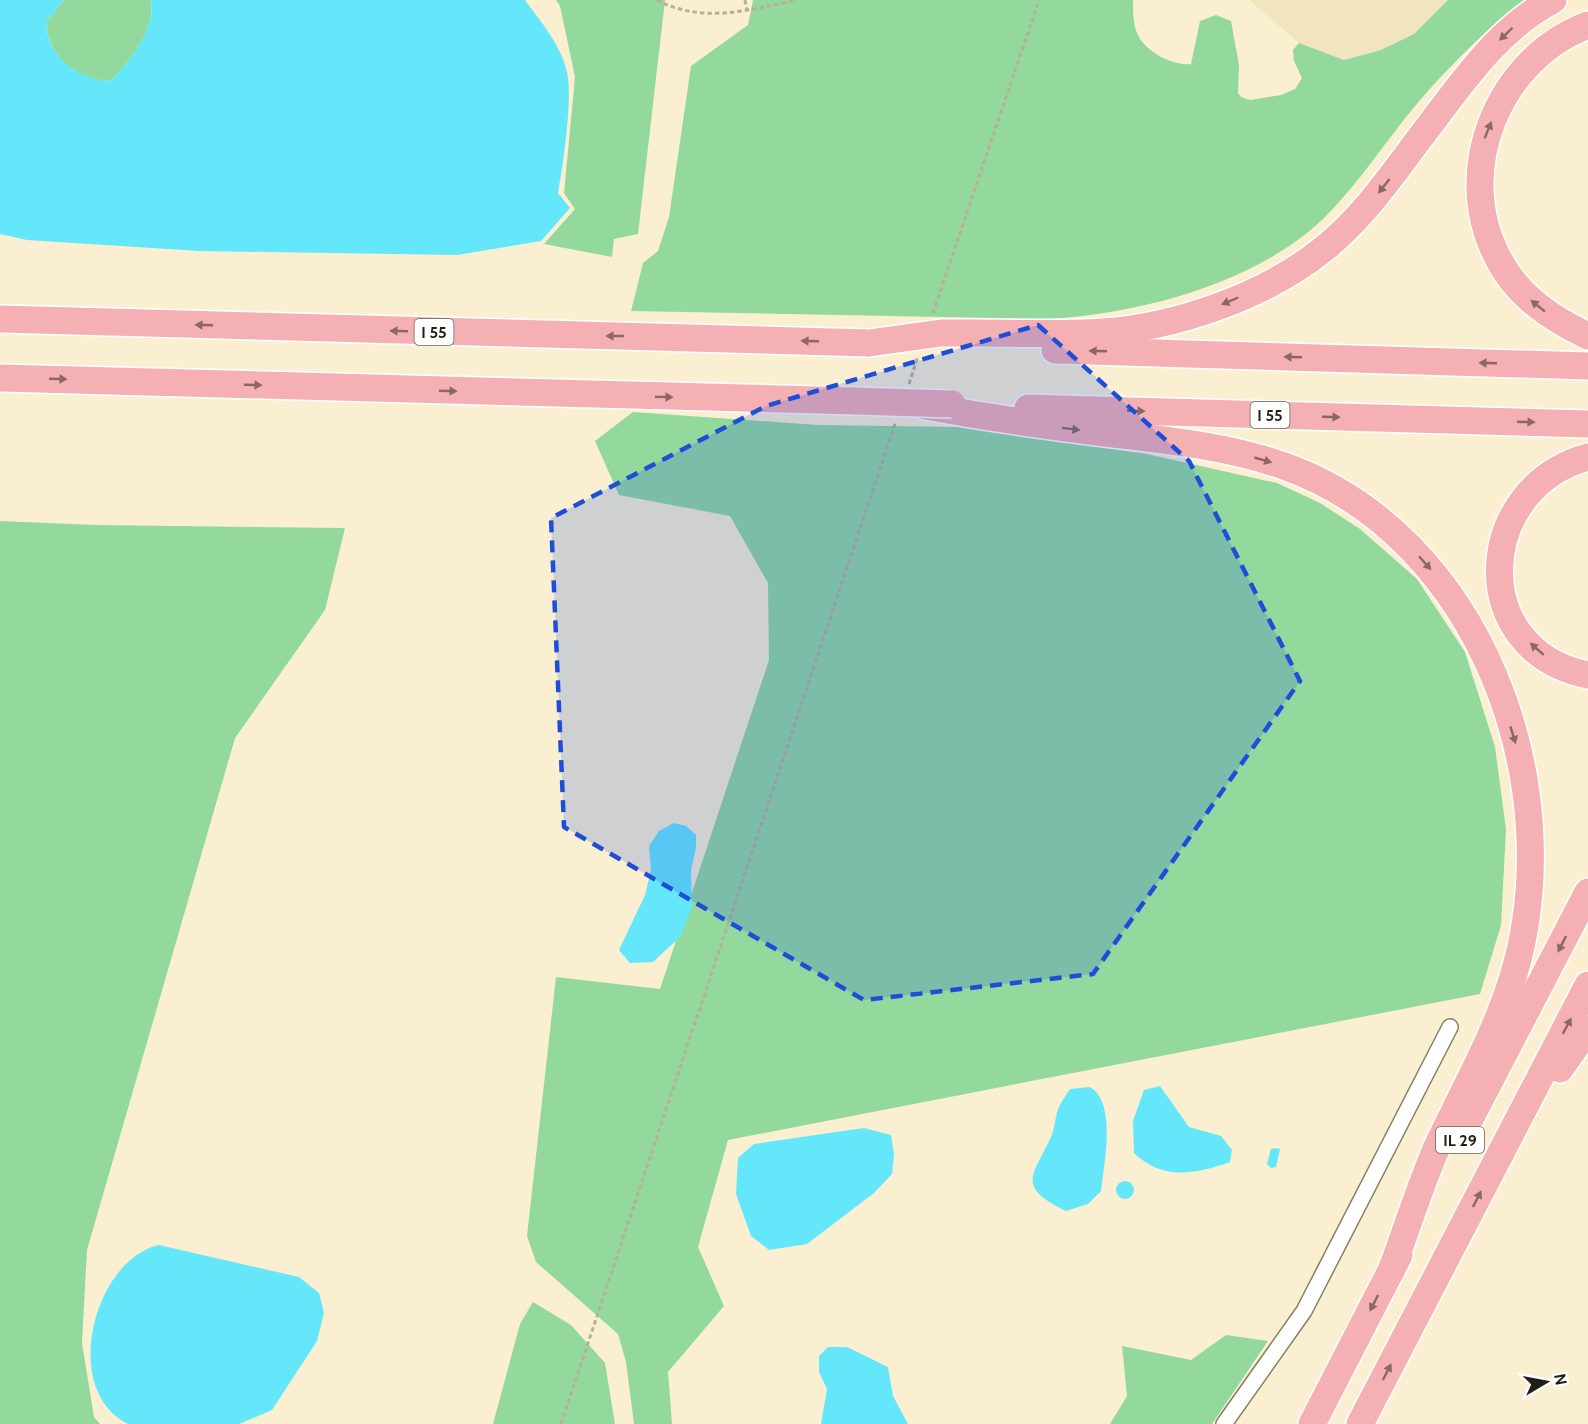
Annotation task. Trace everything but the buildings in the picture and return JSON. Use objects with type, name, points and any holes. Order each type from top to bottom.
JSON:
[{"type":"highway","points":[[969,340],[1102,332],[1150,326],[1224,304],[1285,275],[1322,251],[1371,202],[1491,48],[1515,26],[1553,0]]},
{"type":"highway","points":[[1588,26],[1554,45],[1528,64],[1510,86],[1485,139],[1479,195],[1485,225],[1497,256],[1515,284],[1533,304],[1559,322],[1588,336]]},
{"type":"highway","name":"I 55","points":[[0,319],[869,343],[941,333],[969,340]]},
{"type":"highway","points":[[969,340],[1588,366]]},
{"type":"highway","name":"I 55","points":[[0,378],[856,401],[951,408],[1588,424]]},
{"type":"highway","points":[[951,408],[1030,424],[1163,440],[1244,455],[1284,466],[1320,482],[1381,519],[1411,547],[1440,579],[1480,646],[1501,697],[1525,784],[1530,838],[1524,923],[1514,975],[1503,1004],[1434,1154],[1391,1271]]},
{"type":"highway","points":[[1588,457],[1556,470],[1532,487],[1515,510],[1504,531],[1499,556],[1498,581],[1504,607],[1517,630],[1550,660],[1569,671],[1588,675]]},
{"type":"highway","name":"IL 29","points":[[1312,1424],[1588,892]]},
{"type":"highway","name":"IL 29","points":[[1360,1424],[1588,985]]},
{"type":"highway","points":[[1495,1164],[1588,1029]]},
{"type":"street","points":[[1224,1424],[1304,1311],[1450,1027]]},
{"type":"path","points":[[657,0],[677,11],[729,14],[796,0]]},
{"type":"path","points":[[745,0],[747,10]]},
{"type":"path","points":[[932,315],[1038,1]]},
{"type":"path","points":[[561,1424],[921,349]]},
{"type":"highlighted area","points":[[1038,325],[1189,461],[1300,681],[1093,974],[864,1000],[564,827],[551,518],[766,406]]},
{"type":"shaded area","points":[[1249,0],[1448,0],[1414,34],[1381,50],[1344,60],[1299,43]]},
{"type":"green space","points":[[64,0],[150,0],[152,10],[146,33],[133,55],[111,81],[86,76],[76,71],[66,65],[52,47],[46,22]]},
{"type":"green space","points":[[556,0],[665,0],[638,234],[614,239],[612,257],[544,244],[575,209],[564,193],[575,77],[560,6]]},
{"type":"green space","points":[[753,0],[1133,0],[1135,25],[1141,40],[1152,51],[1167,60],[1184,64],[1191,64],[1200,21],[1216,15],[1231,21],[1239,65],[1238,93],[1241,97],[1250,100],[1281,95],[1295,89],[1302,78],[1294,61],[1293,50],[1299,43],[1344,60],[1381,50],[1414,34],[1448,0],[1524,0],[1490,28],[1440,78],[1409,113],[1353,186],[1324,218],[1296,241],[1265,261],[1230,278],[1194,291],[1119,310],[1046,319],[631,311],[643,263],[658,251],[669,217],[691,66],[748,25]]},
{"type":"green space","points":[[633,412],[818,425],[957,427],[1147,454],[1277,483],[1320,503],[1360,529],[1417,579],[1465,652],[1495,747],[1506,829],[1501,925],[1480,994],[728,1140],[698,1247],[724,1306],[668,1372],[672,1424],[634,1424],[626,1362],[618,1334],[536,1262],[527,1236],[556,977],[660,989],[769,660],[768,583],[730,516],[619,495],[595,441]]},
{"type":"green space","points":[[0,521],[96,525],[345,528],[325,610],[235,738],[87,1250],[82,1343],[94,1417],[100,1424],[0,1424]]},
{"type":"green space","points":[[533,1302],[571,1325],[605,1363],[615,1424],[493,1424],[520,1324]]},
{"type":"green space","points":[[1226,1335],[1268,1341],[1212,1424],[1110,1424],[1127,1396],[1122,1346],[1191,1360]]},
{"type":"water","points":[[0,0],[64,0],[46,22],[52,46],[58,56],[76,71],[111,81],[133,55],[146,33],[152,10],[150,0],[525,0],[555,43],[567,72],[568,114],[558,193],[570,208],[541,241],[457,255],[199,251],[27,240],[0,234]]},
{"type":"water","points":[[674,823],[686,826],[696,835],[696,848],[691,870],[692,907],[680,937],[653,962],[630,963],[619,950],[645,895],[651,870],[649,846],[659,831]]},
{"type":"water","points":[[1160,1086],[1189,1127],[1221,1136],[1232,1150],[1230,1162],[1192,1172],[1168,1171],[1156,1168],[1134,1153],[1133,1121],[1144,1090]]},
{"type":"water","points":[[1090,1087],[1104,1106],[1106,1120],[1106,1150],[1101,1191],[1088,1204],[1066,1211],[1050,1202],[1034,1187],[1034,1171],[1052,1134],[1058,1109],[1070,1089]]},
{"type":"water","points":[[864,1128],[891,1135],[894,1154],[892,1174],[874,1193],[807,1244],[769,1250],[751,1236],[736,1194],[738,1158],[754,1144]]},
{"type":"water","points":[[1271,1149],[1280,1149],[1276,1167],[1271,1168],[1267,1164]]},
{"type":"water","points":[[1125,1181],[1131,1184],[1134,1190],[1131,1196],[1125,1199],[1119,1196],[1116,1190],[1119,1184]]},
{"type":"water","points":[[159,1245],[299,1277],[319,1293],[324,1313],[317,1341],[272,1410],[239,1424],[128,1424],[107,1407],[95,1384],[91,1357],[93,1328],[102,1300],[117,1275],[136,1256]]},
{"type":"water","points":[[828,1347],[847,1347],[888,1367],[893,1396],[908,1424],[821,1424],[827,1389],[819,1372],[819,1356]]}]
